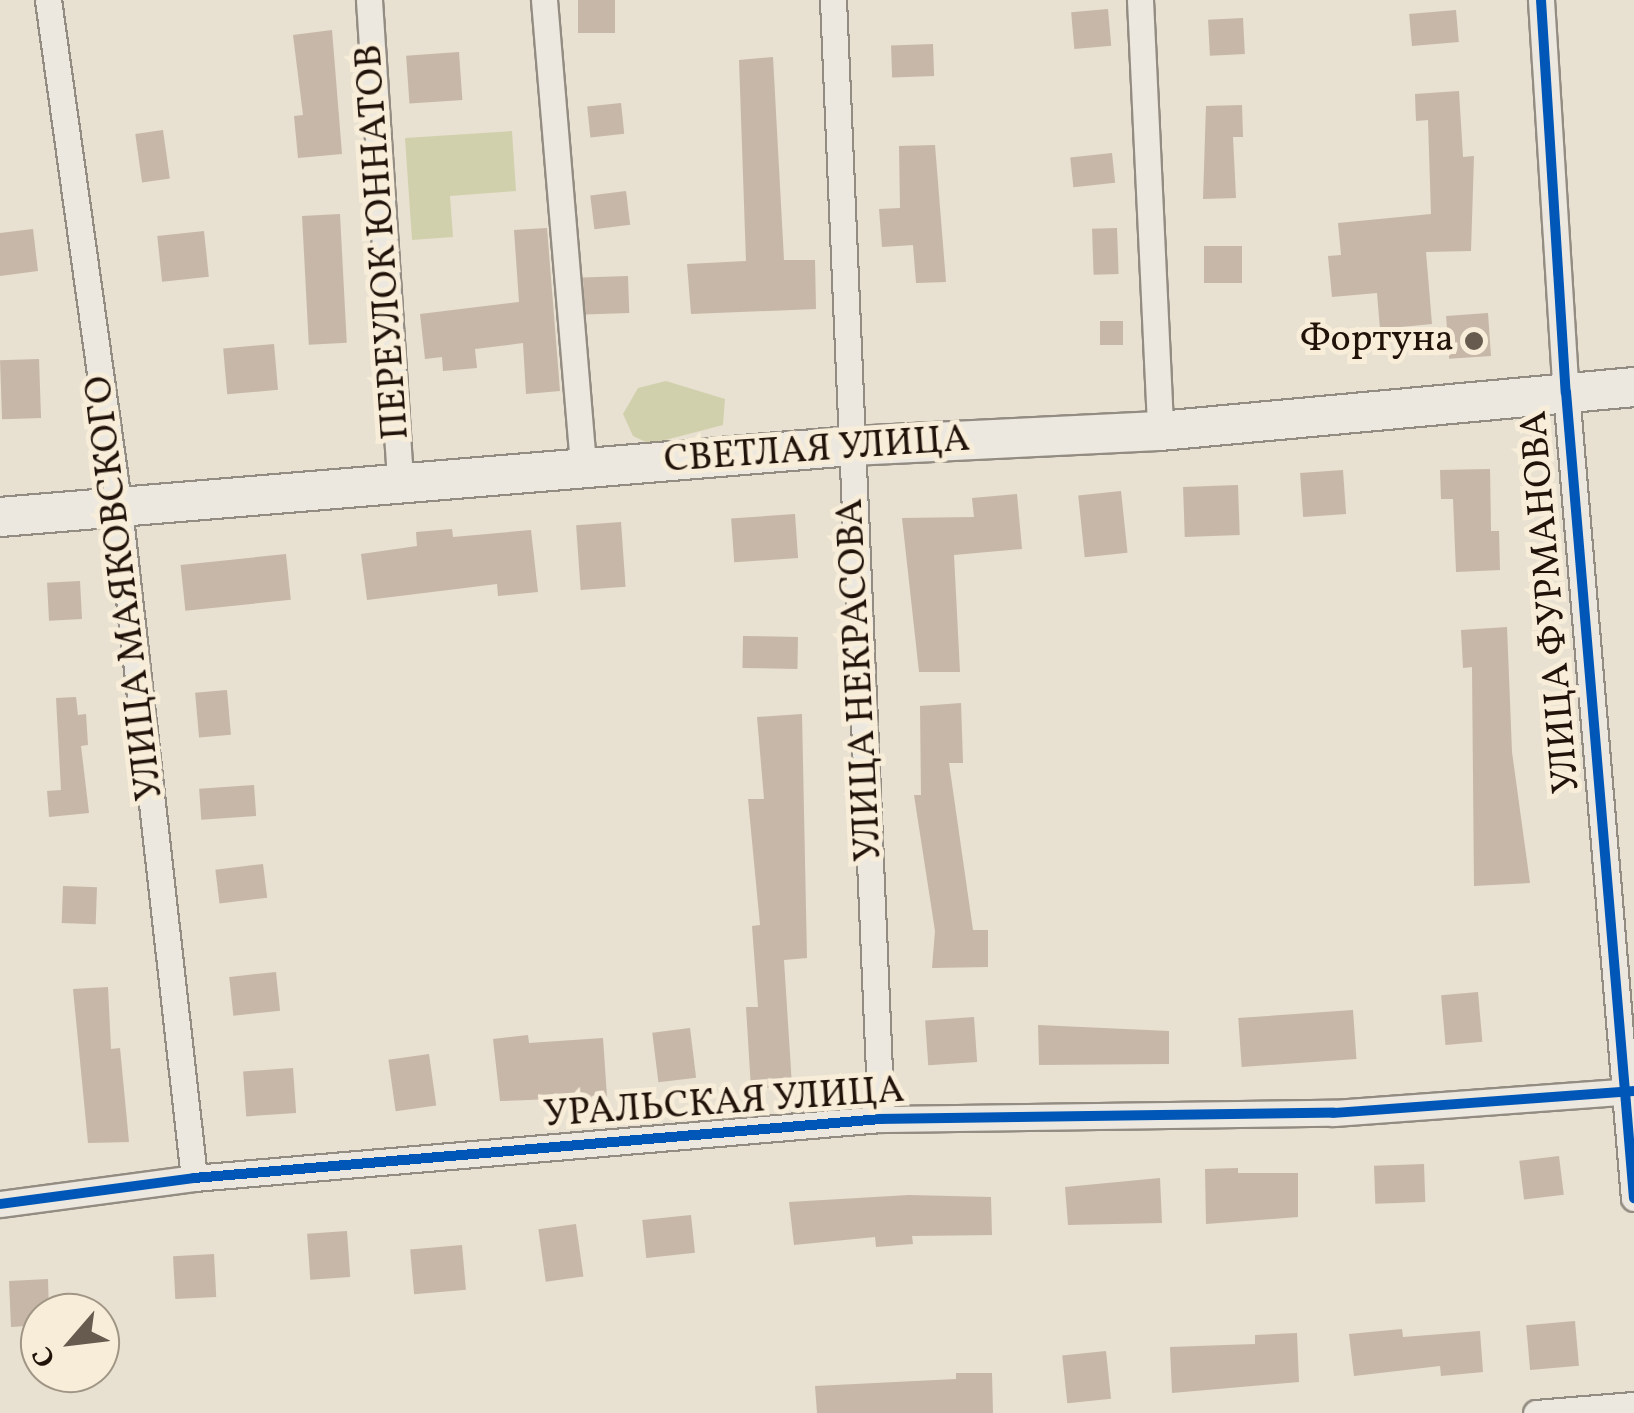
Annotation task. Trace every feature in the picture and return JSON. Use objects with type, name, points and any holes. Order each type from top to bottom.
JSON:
[{"type":"main road","name":"СВЕТЛАЯ УЛИЦА","points":[[0,517],[850,446],[1160,431],[1634,387]]},
{"type":"street","name":"УЛИЦА МАЯКОВСКОГО","points":[[48,0],[119,510],[194,1178]]},
{"type":"street","name":"ПЕРЕУЛОК ЮННАТОВ","points":[[369,0],[400,485]]},
{"type":"street","points":[[544,0],[583,469]]},
{"type":"street","name":"УЛИЦА НЕКРАСОВА","points":[[833,0],[881,1120]]},
{"type":"street","points":[[1140,0],[1160,431]]},
{"type":"street","name":"УЛИЦА ФУРМАНОВА","points":[[1541,0],[1566,392],[1628,1091],[1634,1198]]},
{"type":"street","name":"УРАЛЬСКАЯ УЛИЦА","points":[[0,1204],[194,1178],[881,1120],[1333,1114],[1628,1091]]},
{"type":"street","points":[[1536,1413],[1634,1404]]},
{"type":"green space","points":[[512,131],[516,191],[450,196],[453,237],[412,240],[405,138]]},
{"type":"green space","points":[[666,381],[725,399],[723,425],[650,444],[633,436],[623,414],[638,388]]},
{"type":"building","points":[[578,0],[615,0],[615,33],[578,33]]},
{"type":"building","points":[[1108,9],[1111,46],[1074,49],[1071,12]]},
{"type":"building","points":[[1456,10],[1459,42],[1412,46],[1409,14]]},
{"type":"building","points":[[1243,18],[1245,54],[1210,56],[1208,20]]},
{"type":"building","points":[[332,30],[342,154],[298,158],[294,116],[303,115],[293,35]]},
{"type":"building","points":[[933,44],[934,76],[892,77],[891,45]]},
{"type":"building","points":[[459,52],[462,100],[409,104],[406,56]]},
{"type":"building","points":[[773,57],[784,260],[815,260],[816,309],[691,314],[687,264],[746,261],[739,60]]},
{"type":"building","points":[[1459,91],[1463,157],[1474,156],[1471,251],[1426,252],[1432,324],[1380,329],[1377,293],[1332,297],[1328,256],[1341,255],[1338,223],[1431,214],[1428,120],[1416,121],[1415,94]]},
{"type":"building","points":[[621,103],[624,134],[590,137],[587,107]]},
{"type":"building","points":[[1242,105],[1243,137],[1233,137],[1236,198],[1203,199],[1206,106]]},
{"type":"building","points":[[163,130],[170,179],[142,182],[135,134]]},
{"type":"building","points":[[935,145],[946,282],[916,283],[913,245],[882,247],[879,209],[900,208],[899,146]]},
{"type":"building","points":[[1112,153],[1115,183],[1073,187],[1070,157]]},
{"type":"building","points":[[626,191],[630,225],[594,229],[590,195]]},
{"type":"building","points":[[340,214],[347,343],[309,345],[302,216]]},
{"type":"building","points":[[547,228],[560,391],[526,394],[523,343],[475,349],[477,368],[443,371],[442,357],[425,359],[420,314],[519,302],[514,230]]},
{"type":"building","points":[[1117,228],[1119,274],[1094,275],[1092,229]]},
{"type":"building","points":[[33,229],[38,271],[0,276],[0,233]]},
{"type":"building","points":[[204,231],[209,277],[162,282],[157,236]]},
{"type":"building","points":[[1204,246],[1242,246],[1242,283],[1204,283]]},
{"type":"building","points":[[628,276],[629,313],[584,315],[583,278]]},
{"type":"building","points":[[1488,313],[1491,356],[1449,359],[1446,316]]},
{"type":"building","points":[[1100,321],[1123,321],[1123,345],[1100,345]]},
{"type":"building","points":[[274,344],[278,390],[227,394],[223,348]]},
{"type":"building","points":[[39,359],[41,418],[2,419],[0,360]]},
{"type":"building","points":[[1490,469],[1491,531],[1499,531],[1500,570],[1456,572],[1453,499],[1441,499],[1440,470]]},
{"type":"building","points":[[1343,470],[1346,514],[1303,517],[1300,473]]},
{"type":"building","points":[[1238,485],[1240,535],[1185,537],[1183,487]]},
{"type":"building","points":[[1121,491],[1127,553],[1085,557],[1078,495]]},
{"type":"building","points":[[1017,494],[1022,549],[954,555],[960,672],[919,672],[902,518],[974,517],[972,498]]},
{"type":"building","points":[[795,514],[798,558],[734,562],[731,518]]},
{"type":"building","points":[[621,522],[626,587],[581,590],[576,525]]},
{"type":"building","points":[[452,529],[453,537],[531,530],[538,592],[498,596],[497,584],[367,600],[361,554],[417,546],[416,532]]},
{"type":"building","points":[[286,554],[291,600],[185,611],[181,565]]},
{"type":"building","points":[[80,581],[82,619],[49,621],[47,583]]},
{"type":"building","points":[[1507,627],[1512,752],[1530,883],[1474,886],[1472,667],[1463,668],[1461,630]]},
{"type":"building","points":[[743,636],[798,637],[797,669],[742,668]]},
{"type":"building","points":[[227,690],[231,735],[199,738],[195,693]]},
{"type":"building","points":[[76,697],[78,715],[86,714],[88,745],[81,746],[89,813],[49,817],[47,791],[61,790],[56,698]]},
{"type":"building","points":[[961,703],[963,763],[949,763],[973,930],[988,930],[988,967],[932,968],[935,931],[914,795],[921,795],[920,706]]},
{"type":"building","points":[[802,714],[807,958],[784,960],[792,1086],[751,1089],[746,1007],[758,1007],[752,926],[760,925],[748,799],[764,799],[757,717]]},
{"type":"building","points":[[254,785],[256,816],[201,820],[199,789]]},
{"type":"building","points":[[263,864],[267,898],[220,904],[215,870]]},
{"type":"building","points":[[63,886],[97,887],[96,924],[62,923]]},
{"type":"building","points":[[276,972],[280,1011],[233,1016],[229,977]]},
{"type":"building","points":[[108,987],[111,1049],[120,1048],[129,1142],[88,1143],[73,989]]},
{"type":"building","points":[[1478,992],[1482,1042],[1445,1045],[1441,995]]},
{"type":"building","points":[[1353,1010],[1356,1059],[1242,1067],[1238,1018]]},
{"type":"building","points":[[974,1017],[977,1062],[928,1065],[925,1020]]},
{"type":"building","points":[[1038,1025],[1169,1031],[1169,1064],[1039,1065]]},
{"type":"building","points":[[690,1028],[696,1078],[658,1082],[652,1033]]},
{"type":"building","points":[[528,1035],[529,1043],[603,1038],[607,1097],[500,1101],[493,1039]]},
{"type":"building","points":[[429,1054],[436,1105],[396,1111],[388,1060]]},
{"type":"building","points":[[293,1068],[296,1113],[246,1116],[243,1071]]},
{"type":"building","points":[[1559,1156],[1564,1195],[1524,1200],[1519,1161]]},
{"type":"building","points":[[1424,1164],[1425,1202],[1375,1204],[1374,1166]]},
{"type":"building","points":[[1238,1168],[1238,1173],[1298,1173],[1298,1217],[1206,1224],[1205,1169]]},
{"type":"building","points":[[1160,1178],[1162,1223],[1068,1225],[1065,1187]]},
{"type":"building","points":[[909,1195],[991,1197],[992,1235],[912,1236],[913,1244],[876,1247],[875,1237],[794,1245],[789,1202]]},
{"type":"building","points":[[691,1215],[695,1253],[646,1258],[642,1220]]},
{"type":"building","points":[[576,1224],[583,1276],[546,1282],[538,1229]]},
{"type":"building","points":[[347,1231],[350,1277],[310,1280],[307,1234]]},
{"type":"building","points":[[462,1245],[466,1290],[414,1294],[410,1250]]},
{"type":"building","points":[[214,1254],[216,1297],[175,1299],[173,1256]]},
{"type":"building","points":[[48,1279],[48,1293],[20,1293],[20,1326],[11,1327],[9,1281]]},
{"type":"building","points":[[1575,1321],[1579,1366],[1530,1370],[1526,1325]]},
{"type":"building","points":[[1402,1329],[1403,1337],[1480,1331],[1483,1372],[1441,1376],[1440,1366],[1354,1376],[1349,1334]]},
{"type":"building","points":[[1297,1333],[1299,1382],[1172,1393],[1170,1347],[1255,1344],[1255,1335]]},
{"type":"building","points":[[1106,1351],[1111,1399],[1067,1403],[1062,1356]]},
{"type":"building","points":[[956,1373],[992,1373],[993,1413],[817,1413],[815,1386],[956,1379]]},
{"type":"cycle path","points":[[1541,0],[1566,392],[1634,1198]]},
{"type":"cycle path","points":[[0,1204],[194,1178],[881,1119],[1333,1113],[1634,1091]]},
{"type":"place","name":"Фортуна","points":[[1474,341]]}]
